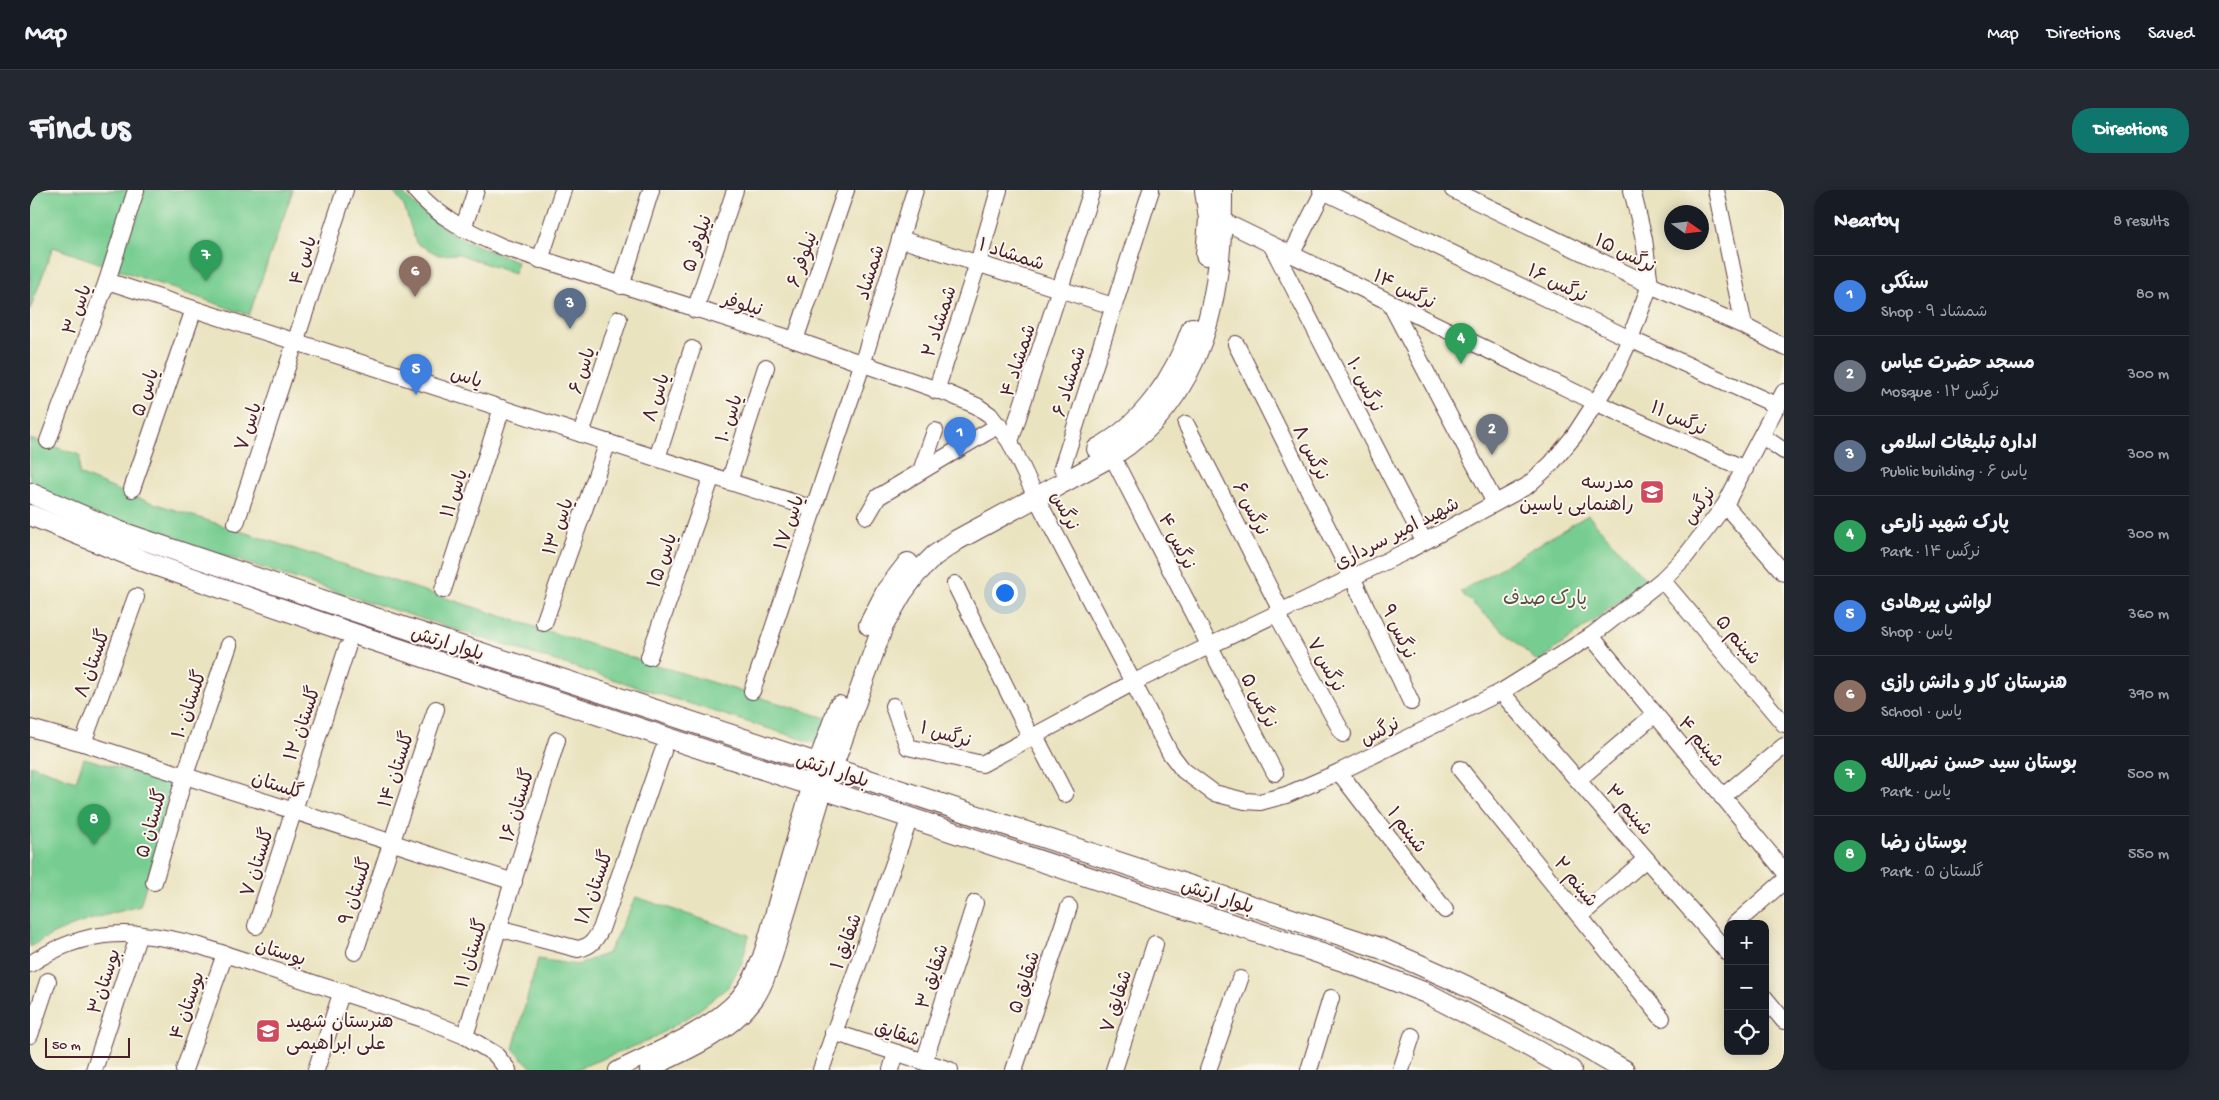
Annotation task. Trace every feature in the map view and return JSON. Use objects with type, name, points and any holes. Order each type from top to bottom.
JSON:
[{"type":"main road","points":[[818,786],[824,767],[883,626],[902,593],[916,574],[934,556],[997,511],[1034,491],[1112,456],[1134,441],[1171,400],[1187,376],[1202,340],[1216,285],[1216,220],[1205,190]]},
{"type":"main road","points":[[1034,491],[1062,468],[1103,446],[1132,425],[1154,400],[1176,367],[1192,329],[1222,190]]},
{"type":"main road","name":"بلوار ارتش","points":[[30,493],[118,531],[357,612],[824,767],[1380,948],[1442,974],[1532,1017],[1624,1070]]},
{"type":"main road","name":"بلوار ارتش","points":[[30,515],[137,559],[349,640],[818,786],[1343,961],[1426,993],[1514,1038],[1571,1070]]},
{"type":"main road","points":[[349,640],[357,612]]},
{"type":"street","name":"یاس ۳","points":[[48,441],[108,281],[136,190]]},
{"type":"street","name":"یاس ۴","points":[[296,342],[345,190]]},
{"type":"street","name":"نیلوفر","points":[[415,190],[421,197],[463,229],[503,247],[695,310],[795,340],[978,406],[999,425],[1010,442],[1034,491]]},
{"type":"street","points":[[463,229],[476,190]]},
{"type":"street","points":[[540,260],[563,190]]},
{"type":"street","points":[[621,286],[651,190]]},
{"type":"street","name":"نیلوفر ۵","points":[[695,310],[735,190]]},
{"type":"street","name":"نیلوفر ۶","points":[[795,340],[846,190]]},
{"type":"street","name":"شمشاد","points":[[862,365],[915,190]]},
{"type":"street","name":"شمشاد ۲","points":[[936,391],[978,263],[999,190]]},
{"type":"street","name":"شمشاد ۴","points":[[1010,442],[1092,190]]},
{"type":"street","name":"شمشاد ۶","points":[[1062,468],[1152,190]]},
{"type":"street","points":[[1291,255],[1323,190]]},
{"type":"street","name":"نرگس ۱۶","points":[[1323,190],[1630,339],[1781,399]]},
{"type":"street","name":"نرگس ۱۵","points":[[1453,190],[1650,285],[1744,326],[1784,347]]},
{"type":"street","name":"شهید امیر سرداری","points":[[982,764],[1132,683],[1352,577],[1495,504],[1526,486],[1551,464],[1574,436],[1614,374],[1630,339],[1650,285],[1644,239],[1632,190]]},
{"type":"street","points":[[1716,190],[1744,326]]},
{"type":"street","name":"نرگس ۱۴","points":[[1216,220],[1596,403]]},
{"type":"street","name":"شمشاد ۱","points":[[900,239],[1113,306]]},
{"type":"street","name":"نرگس ۱۰","points":[[1272,246],[1424,541]]},
{"type":"street","name":"یاس","points":[[108,281],[814,509]]},
{"type":"street","points":[[1390,303],[1495,504]]},
{"type":"street","name":"یاس ۵","points":[[132,489],[194,308]]},
{"type":"street","name":"یاس ۶","points":[[581,434],[620,319]]},
{"type":"street","name":"یاس ۷","points":[[236,523],[296,342]]},
{"type":"street","name":"نرگس ۸","points":[[1236,344],[1352,577]]},
{"type":"street","name":"یاس ۸","points":[[657,458],[692,349]]},
{"type":"street","name":"یاس ۱۷","points":[[752,691],[862,365]]},
{"type":"street","name":"یاس ۱۰","points":[[729,482],[766,367]]},
{"type":"street","name":"نرگس","points":[[1034,491],[1170,753],[1184,770],[1214,793],[1245,801],[1260,802],[1286,795],[1339,772],[1501,692],[1591,636],[1662,580],[1685,557],[1725,505],[1781,399]]},
{"type":"street","name":"نرگس ۱۱","points":[[1596,403],[1745,469]]},
{"type":"street","name":"یاس ۱۱","points":[[442,590],[502,408]]},
{"type":"street","name":"نرگس ۶","points":[[1186,424],[1279,612]]},
{"type":"street","points":[[867,516],[878,497],[999,425]]},
{"type":"street","points":[[921,472],[935,430]]},
{"type":"street","points":[[1762,436],[1784,451]]},
{"type":"street","name":"یاس ۱۳","points":[[544,623],[608,442]]},
{"type":"street","name":"نرگس ۴","points":[[1112,456],[1209,645]]},
{"type":"street","name":"یاس ۱۵","points":[[649,657],[712,476]]},
{"type":"street","points":[[1725,505],[1784,573]]},
{"type":"street","name":"نرگس ۹","points":[[1352,577],[1411,702]]},
{"type":"street","name":"شبنم ۵","points":[[1662,580],[1784,724]]},
{"type":"street","points":[[955,584],[1033,737],[1065,794]]},
{"type":"street","name":"گلستان ۸","points":[[83,743],[136,597]]},
{"type":"street","name":"نرگس ۷","points":[[1279,612],[1343,734]]},
{"type":"street","name":"شبنم ۴","points":[[1591,636],[1784,871]]},
{"type":"street","name":"گلستان ۱۲","points":[[293,810],[349,640]]},
{"type":"street","name":"گلستان ۱۰","points":[[185,775],[229,645]]},
{"type":"street","name":"نرگس ۵","points":[[1209,645],[1275,772]]},
{"type":"street","name":"شبنم ۳","points":[[1501,692],[1646,859],[1722,935]]},
{"type":"street","name":"نرگس ۱","points":[[893,706],[908,747],[982,764]]},
{"type":"street","name":"گلستان ۱۴","points":[[392,842],[436,709]]},
{"type":"street","points":[[1578,780],[1654,715]]},
{"type":"street","name":"گلستان","points":[[30,728],[185,775],[514,882]]},
{"type":"street","name":"گلستان ۱۶","points":[[514,882],[557,740]]},
{"type":"street","points":[[1722,797],[1784,746]]},
{"type":"street","name":"گلستان ۱۸","points":[[498,928],[578,949],[588,947],[594,942],[601,928],[663,751]]},
{"type":"street","name":"شبنم ۲","points":[[1460,770],[1662,1018]]},
{"type":"street","name":"شبنم ۱","points":[[1339,772],[1445,910]]},
{"type":"street","name":"گلستان ۵","points":[[154,882],[185,775]]},
{"type":"street","points":[[617,1070],[712,1020],[730,1007],[744,991],[754,975],[818,786]]},
{"type":"street","points":[[648,1070],[700,1045],[723,1030],[755,1001],[772,963],[818,786]]},
{"type":"street","name":"گلستان ۷","points":[[256,926],[293,810]]},
{"type":"street","name":"شقایق ۱","points":[[821,1070],[907,826]]},
{"type":"street","name":"گلستان ۹","points":[[355,952],[392,842]]},
{"type":"street","points":[[1580,916],[1646,859]]},
{"type":"street","points":[[1740,920],[1784,881]]},
{"type":"street","name":"گلستان ۱۱","points":[[465,1036],[514,882]]},
{"type":"street","name":"شقایق ۳","points":[[924,1062],[975,902]]},
{"type":"street","name":"شقایق ۵","points":[[1014,1070],[1069,907]]},
{"type":"street","name":"بوستان","points":[[30,964],[58,948],[77,940],[116,934],[164,936],[342,991],[423,1019],[465,1036],[495,1054],[508,1070]]},
{"type":"street","name":"بوستان۳","points":[[94,1070],[139,934]]},
{"type":"street","name":"شقایق ۷","points":[[1114,1070],[1155,944]]},
{"type":"street","name":"بوستان ۴","points":[[184,1070],[225,954]]},
{"type":"street","points":[[1208,1070],[1240,980]]},
{"type":"street","points":[[30,1035],[48,981]]},
{"type":"street","points":[[316,1070],[342,991]]},
{"type":"street","points":[[1309,1070],[1331,998]]},
{"type":"street","points":[[1769,1003],[1784,1020]]},
{"type":"street","name":"شقایق","points":[[834,1032],[950,1070]]},
{"type":"street","points":[[1401,1070],[1412,1036]]},
{"type":"street","points":[[891,1070],[896,1052]]},
{"type":"green space","points":[[38,190],[293,190],[249,315],[53,247],[30,310],[30,205]]},
{"type":"green space","points":[[392,190],[400,190],[426,215],[454,234],[517,261],[514,274],[459,254],[439,255],[416,243],[404,206]]},
{"type":"green space","points":[[30,439],[80,455],[79,474],[129,495],[541,629],[826,718],[817,744],[98,516],[30,485]]},
{"type":"green space","name":"پارک صدف","points":[[1588,515],[1647,581],[1538,662],[1460,592]]},
{"type":"green space","points":[[84,758],[175,784],[140,906],[70,927],[30,947],[30,765],[76,781]]},
{"type":"green space","points":[[636,897],[749,935],[742,963],[728,987],[695,1013],[650,1040],[574,1070],[534,1070],[513,1049],[538,959],[577,965],[608,953]]},
{"type":"place","name":"بوستان سید حسن نصرالله","points":[[206,281]]},
{"type":"place","name":"هنرستان کار و دانش رازی","points":[[415,297]]},
{"type":"place","name":"اداره تبلیغات اسلامی","points":[[570,329]]},
{"type":"place","name":"پارک شهید زارعی","points":[[1461,364]]},
{"type":"place","name":"لواشی پیرهادی","points":[[416,395]]},
{"type":"place","name":"مسجد حضرت عباس","points":[[1492,455]]},
{"type":"place","name":"سنگکی","points":[[960,458]]},
{"type":"place","name":"مدرسه راهنمایی یاسین","points":[[1652,492]]},
{"type":"place","name":"بوستان رضا","points":[[94,845]]},
{"type":"place","name":"هنرستان شهید علی ابراهیمی","points":[[268,1031]]}]
